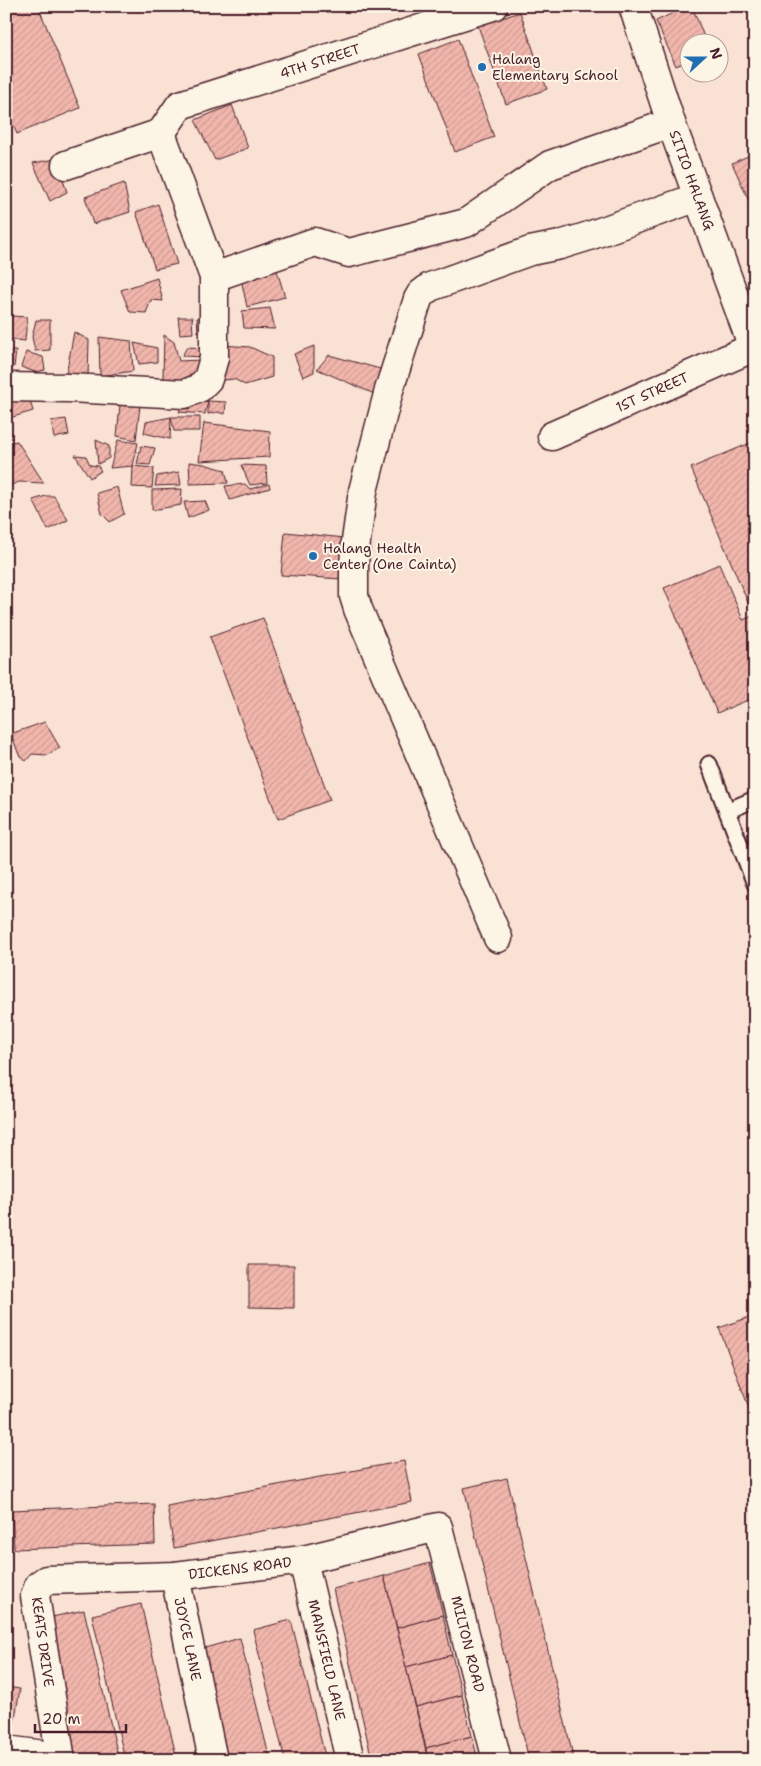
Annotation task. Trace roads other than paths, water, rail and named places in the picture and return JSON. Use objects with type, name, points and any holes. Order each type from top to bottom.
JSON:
[{"type":"street","name":"4TH STREET","points":[[161,134],[180,106],[493,6]]},
{"type":"street","name":"SITIO HALANG","points":[[633,6],[671,123],[754,350]]},
{"type":"street","points":[[214,277],[315,242],[349,253],[466,224],[550,165],[671,123]]},
{"type":"street","points":[[6,387],[186,394],[199,388],[208,379],[214,358],[214,277],[161,134],[66,166]]},
{"type":"street","points":[[498,938],[354,596],[356,541],[363,491],[389,390],[418,298],[430,286],[530,252],[586,237],[698,197]]},
{"type":"street","name":"1ST STREET","points":[[552,436],[754,350]]},
{"type":"street","name":"DICKENS ROAD","points":[[39,1585],[46,1580],[175,1576],[303,1560],[438,1527]]},
{"type":"street","name":"MILTON ROAD","points":[[438,1527],[497,1760]]},
{"type":"street","name":"MANSFIELD LANE","points":[[303,1560],[350,1760]]},
{"type":"street","name":"JOYCE LANE","points":[[175,1576],[213,1760]]},
{"type":"street","name":"KEATS DRIVE","points":[[39,1585],[35,1596],[61,1758]]},
{"type":"street","points":[[6,1750],[61,1758]]},
{"type":"lane","points":[[709,764],[755,884]]},
{"type":"lane","points":[[727,811],[755,799]]},
{"type":"place","name":"Halang Elementary School","points":[[482,67]]},
{"type":"place","name":"Halang Health Center (One Cainta)","points":[[313,556]]}]
